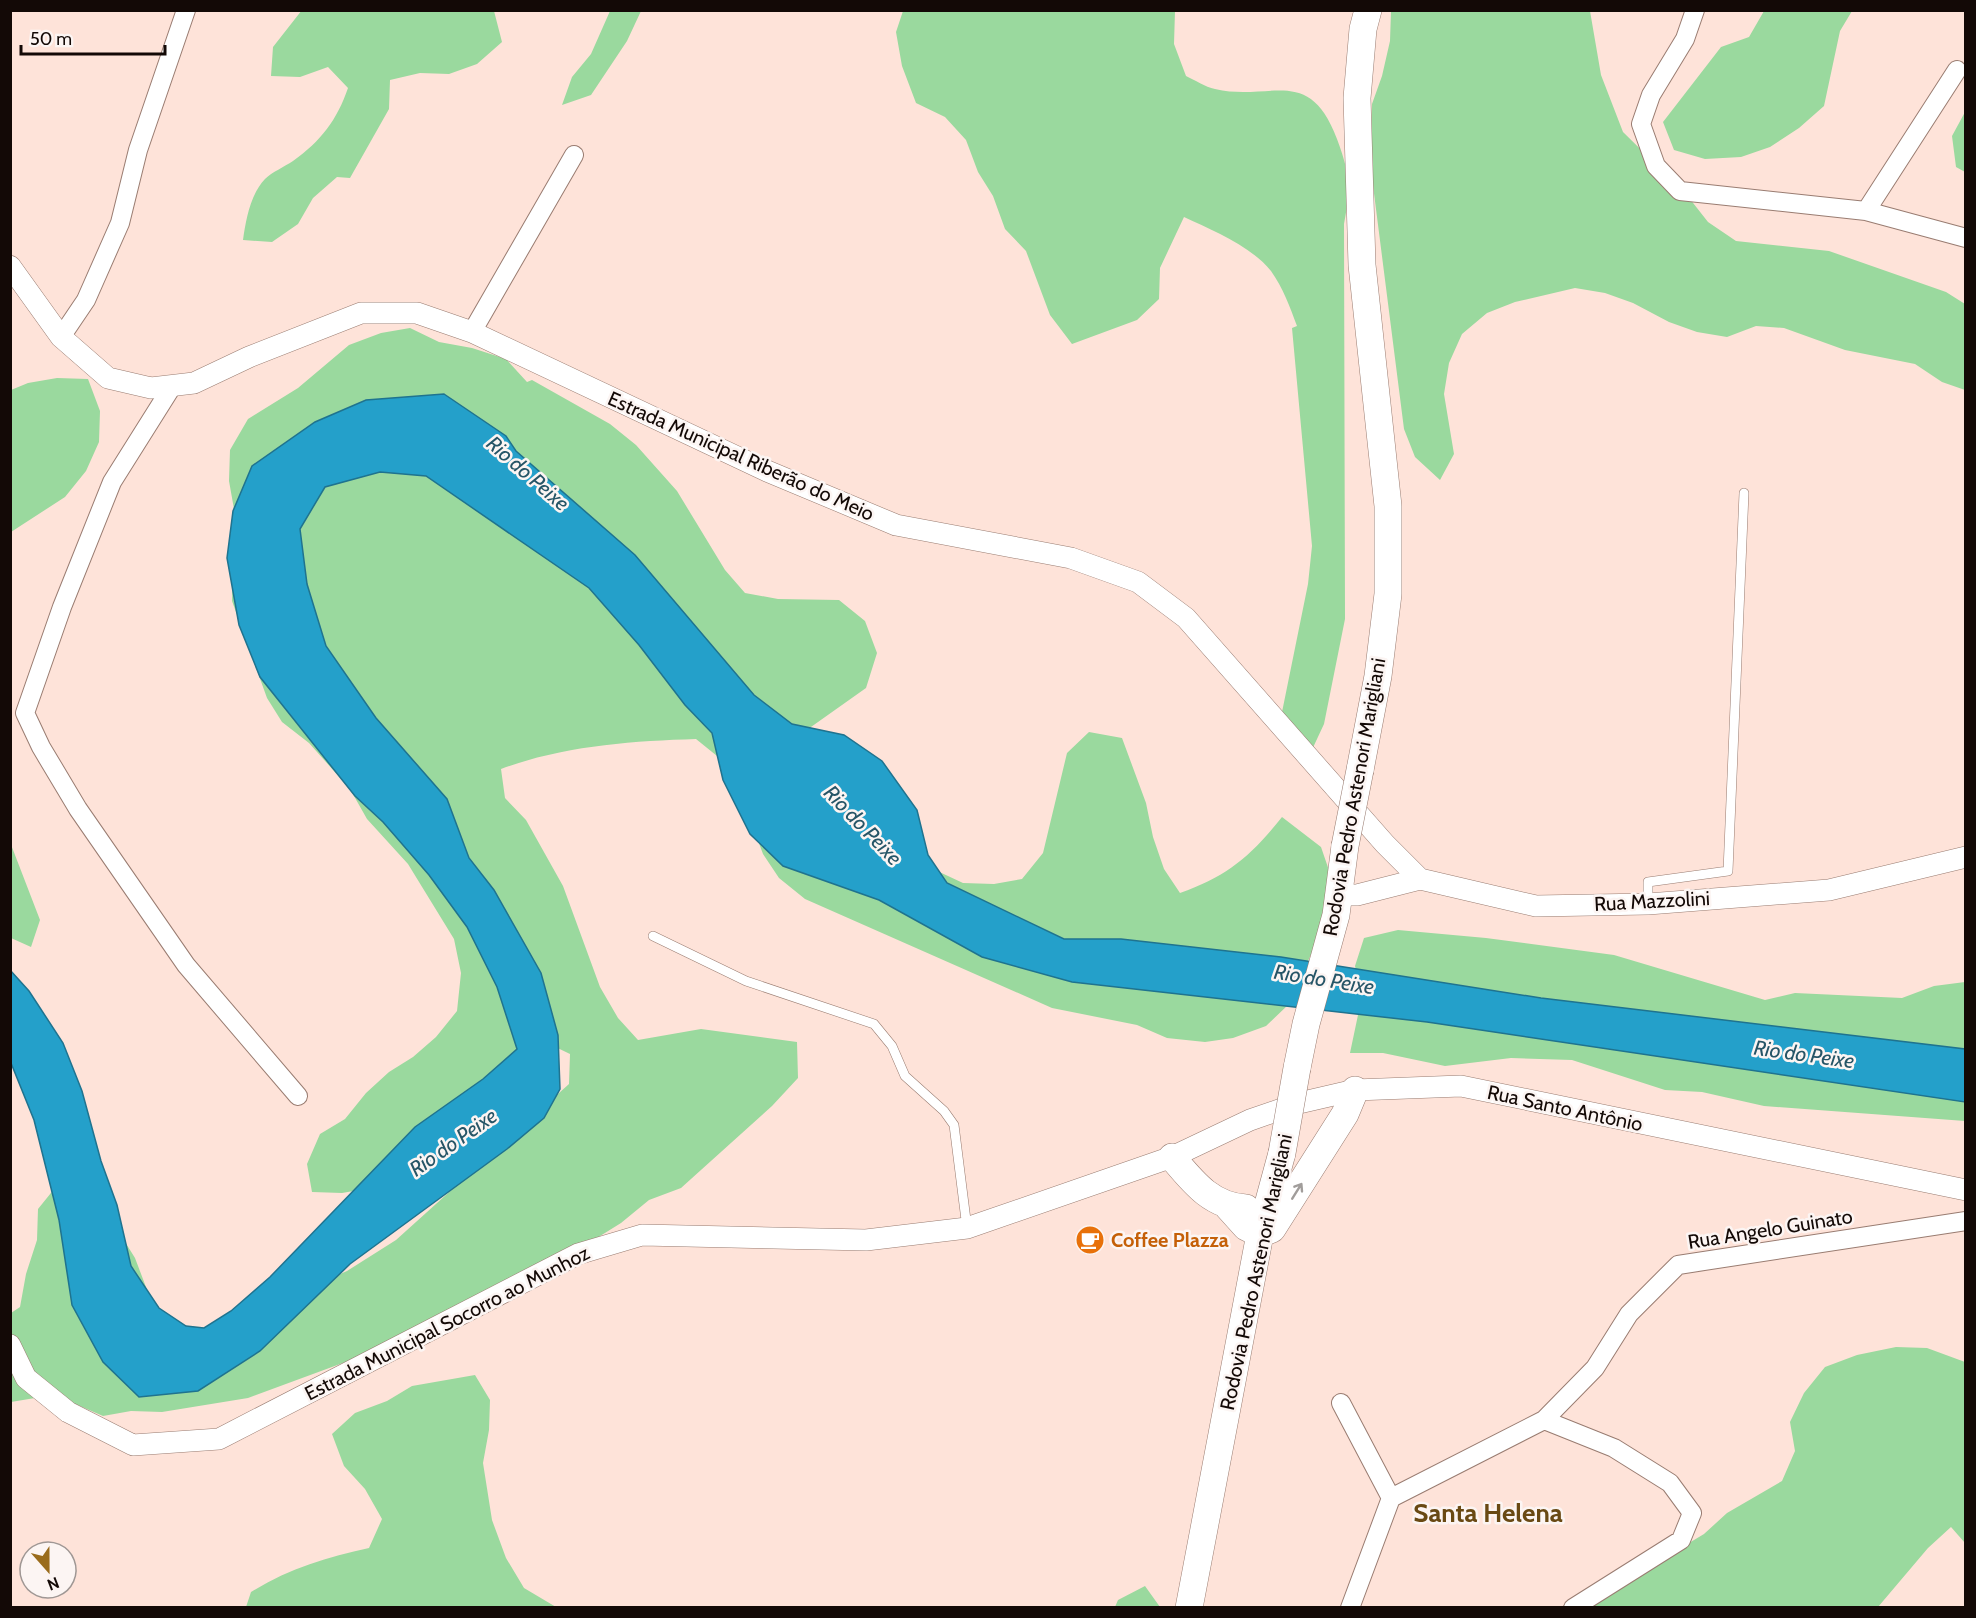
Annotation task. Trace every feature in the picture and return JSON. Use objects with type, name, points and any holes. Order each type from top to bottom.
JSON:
[{"type":"main road","name":"Rodovia Pedro Astenori Marigliani","points":[[1189,1608],[1260,1234],[1282,1153],[1306,1024],[1338,905],[1345,846],[1378,676],[1389,594],[1388,506],[1362,264],[1358,98],[1363,29],[1368,10]]},
{"type":"main road","points":[[1172,1157],[1200,1190],[1228,1207],[1246,1227],[1260,1234],[1272,1229],[1283,1214],[1345,1114],[1355,1090]]},
{"type":"main road","points":[[1228,1207],[1268,1208]]},
{"type":"street","points":[[61,337],[86,300],[120,223],[138,150],[186,10]]},
{"type":"street","points":[[1695,10],[1685,39],[1651,95],[1641,124],[1656,166],[1680,191],[1866,211],[1965,238]]},
{"type":"street","points":[[1866,211],[1958,70]]},
{"type":"street","points":[[472,332],[574,155]]},
{"type":"street","name":"Estrada Municipal Riberão do Meio","points":[[10,266],[61,337],[108,378],[151,388],[194,383],[249,357],[361,313],[417,312],[472,332],[767,471],[896,525],[1071,558],[1138,582],[1186,618],[1385,843],[1420,879]]},
{"type":"street","points":[[173,385],[112,482],[62,607],[25,713],[41,747],[78,809],[186,965],[298,1096]]},
{"type":"street","name":"Rua Mazzolini","points":[[1338,905],[1357,896],[1420,879],[1536,906],[1648,904],[1829,890],[1965,857]]},
{"type":"street","name":"Rua Santo Antônio","points":[[1172,1157],[1250,1120],[1299,1103],[1355,1090],[1461,1086],[1965,1190]]},
{"type":"street","name":"Estrada Municipal Socorro ao Munhoz","points":[[10,1345],[26,1378],[60,1405],[134,1445],[219,1439],[578,1254],[642,1234],[866,1240],[967,1228],[1172,1157]]},
{"type":"street","name":"Rua Angelo Guinato","points":[[1391,1498],[1544,1420],[1595,1368],[1629,1314],[1678,1265],[1965,1221]]},
{"type":"street","points":[[1341,1403],[1391,1498],[1350,1608]]},
{"type":"street","points":[[1544,1420],[1614,1448],[1661,1477],[1670,1483],[1692,1513],[1681,1540],[1573,1608]]},
{"type":"lane","points":[[1648,904],[1648,882],[1728,871],[1744,493]]},
{"type":"lane","points":[[653,936],[746,981],[874,1024],[892,1046],[905,1076],[944,1111],[954,1125],[967,1228]]},
{"type":"green space","points":[[302,10],[494,11],[502,42],[477,64],[449,74],[420,73],[390,80],[389,109],[350,178],[337,177],[313,198],[298,224],[272,242],[243,240],[250,208],[260,185],[268,176],[293,161],[320,138],[339,110],[348,88],[328,67],[300,77],[271,76],[273,47]]},
{"type":"green space","points":[[610,11],[641,11],[627,41],[591,95],[562,105],[572,77],[591,54]]},
{"type":"green space","points":[[903,11],[1175,11],[1174,44],[1186,76],[1215,89],[1235,92],[1286,91],[1301,94],[1314,101],[1326,116],[1337,139],[1348,181],[1344,224],[1345,619],[1324,724],[1310,754],[1280,722],[1308,584],[1312,546],[1292,328],[1297,326],[1279,284],[1263,262],[1242,246],[1184,217],[1160,268],[1159,299],[1137,320],[1072,344],[1050,315],[1026,251],[1005,229],[993,196],[978,172],[966,140],[945,117],[916,103],[902,66],[896,32]]},
{"type":"green space","points":[[1391,11],[1590,11],[1601,75],[1623,132],[1686,194],[1708,222],[1736,241],[1829,251],[1946,292],[1965,304],[1965,390],[1942,382],[1915,364],[1845,350],[1784,328],[1756,326],[1727,337],[1697,332],[1669,322],[1633,303],[1605,293],[1575,288],[1515,302],[1487,313],[1462,334],[1449,363],[1444,394],[1454,454],[1440,480],[1415,457],[1404,429],[1370,162],[1372,104],[1382,76],[1390,41]]},
{"type":"green space","points":[[1764,11],[1852,11],[1840,31],[1824,106],[1799,128],[1770,147],[1741,157],[1705,159],[1674,150],[1663,122],[1721,47],[1749,37]]},
{"type":"green space","points":[[1965,112],[1965,172],[1956,167],[1952,136]]},
{"type":"green space","points":[[410,328],[439,342],[472,348],[506,359],[527,382],[532,380],[610,424],[636,445],[677,491],[725,570],[745,593],[778,599],[839,600],[865,621],[877,653],[866,688],[794,739],[933,869],[963,883],[994,884],[1022,879],[1043,853],[1067,753],[1089,732],[1122,738],[1146,803],[1153,837],[1164,869],[1180,893],[1211,880],[1237,864],[1282,817],[1321,847],[1334,885],[1328,917],[1288,1005],[1266,1026],[1233,1038],[1205,1042],[1167,1038],[1137,1025],[1052,1008],[805,899],[779,878],[763,854],[737,784],[722,760],[696,739],[597,746],[548,755],[501,769],[505,798],[526,820],[563,886],[600,987],[618,1018],[638,1040],[701,1029],[797,1042],[798,1078],[772,1106],[681,1188],[649,1200],[621,1223],[473,1315],[248,1398],[162,1412],[131,1411],[103,1416],[73,1403],[41,1397],[11,1402],[11,1313],[20,1307],[26,1274],[37,1240],[38,1209],[59,1183],[89,1184],[135,1258],[149,1295],[180,1345],[347,1271],[396,1240],[569,1084],[570,1054],[541,1040],[371,1188],[342,1193],[312,1192],[307,1164],[320,1134],[345,1119],[366,1093],[389,1072],[413,1057],[436,1037],[457,1011],[461,973],[454,939],[408,864],[367,819],[350,789],[309,743],[282,722],[267,698],[232,601],[234,509],[229,481],[230,450],[248,419],[298,388],[349,345],[381,333]]},
{"type":"green space","points":[[57,378],[88,379],[100,411],[99,442],[86,471],[65,497],[11,532],[11,390],[28,383]]},
{"type":"green space","points":[[10,842],[40,920],[31,947],[11,938]]},
{"type":"green space","points":[[1398,930],[1486,938],[1614,955],[1765,1000],[1795,993],[1902,998],[1934,986],[1965,982],[1965,1121],[1764,1106],[1702,1092],[1665,1090],[1572,1060],[1511,1058],[1445,1066],[1383,1053],[1350,1053],[1362,996],[1355,966],[1364,938]]},
{"type":"green space","points":[[1896,1347],[1927,1348],[1965,1362],[1965,1543],[1951,1527],[1928,1548],[1878,1607],[1576,1608],[1704,1534],[1727,1513],[1782,1481],[1795,1451],[1790,1422],[1804,1393],[1825,1367],[1857,1355]]},
{"type":"green space","points":[[475,1375],[490,1400],[489,1430],[483,1463],[492,1520],[506,1558],[524,1588],[556,1607],[246,1607],[251,1592],[279,1577],[338,1555],[369,1548],[382,1519],[365,1489],[344,1466],[332,1434],[355,1413],[387,1401],[412,1386]]},
{"type":"green space","points":[[1145,1586],[1160,1607],[1115,1607],[1118,1600]]},
{"type":"water","name":"Rio do Peixe","points":[[444,394],[506,436],[516,451],[635,555],[754,695],[792,724],[844,735],[882,761],[917,810],[928,855],[947,883],[1064,939],[1121,939],[1281,957],[1541,998],[1965,1049],[1965,1102],[1427,1022],[1072,982],[982,957],[879,900],[783,866],[750,834],[723,780],[712,733],[685,705],[639,645],[589,588],[426,476],[380,472],[325,487],[300,529],[307,584],[326,646],[376,718],[447,799],[469,858],[494,890],[541,973],[558,1035],[560,1089],[544,1118],[507,1149],[350,1264],[260,1351],[198,1391],[139,1397],[103,1362],[72,1305],[59,1220],[34,1120],[11,1063],[10,970],[29,991],[63,1043],[82,1091],[101,1161],[117,1205],[131,1266],[159,1308],[186,1326],[204,1328],[231,1311],[270,1277],[415,1127],[483,1079],[517,1049],[497,987],[467,927],[429,875],[383,822],[355,796],[260,677],[239,625],[227,558],[233,511],[252,466],[315,422],[366,400]]},
{"type":"place","name":"Coffee Plazza","points":[[1090,1240]]},
{"type":"district","name":"Santa Helena","points":[[1488,1513]]}]
